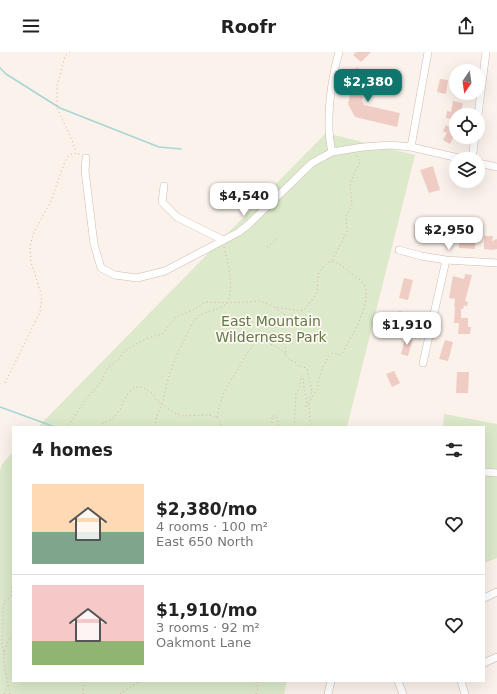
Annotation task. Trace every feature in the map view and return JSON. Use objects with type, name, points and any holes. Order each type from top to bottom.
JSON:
[{"type":"street","points":[[332,152],[329,141],[330,104],[334,72],[339,52]]},
{"type":"street","points":[[411,147],[428,52]]},
{"type":"street","points":[[479,108],[486,52]]},
{"type":"street","points":[[86,158],[85,171],[94,244],[101,268],[115,275],[137,278],[165,271],[247,227],[312,164],[332,152],[381,145],[411,147],[449,156]]},
{"type":"street","points":[[485,164],[497,167]]},
{"type":"street","points":[[164,186],[162,202],[177,217],[223,240]]},
{"type":"street","points":[[399,250],[421,256],[446,260],[497,263]]},
{"type":"street","points":[[423,363],[446,260]]},
{"type":"street","points":[[485,470],[497,473]]},
{"type":"street","points":[[485,598],[497,592]]},
{"type":"street","points":[[485,663],[497,657]]},
{"type":"street","points":[[328,694],[330,682]]},
{"type":"street","points":[[398,682],[402,694]]},
{"type":"street","points":[[461,682],[465,694]]},
{"type":"path","points":[[5,383],[40,312],[42,304],[42,297],[31,262],[30,247],[33,234],[51,201],[65,161],[69,156],[76,153],[72,140],[57,108],[57,86],[65,56],[70,52]]},
{"type":"path","points":[[68,426],[85,400],[102,381],[107,369],[118,360],[125,350],[148,338],[162,334],[176,317],[195,309],[205,302],[227,303],[260,301],[275,307],[300,311],[304,310],[317,293],[318,275],[320,271],[326,264],[332,261],[348,230],[346,216],[352,206],[350,183],[360,162],[355,148]]},
{"type":"path","points":[[267,247],[278,238]]},
{"type":"path","points":[[155,426],[167,381],[180,349],[195,319],[203,313],[224,306],[227,303],[229,297],[230,276],[228,258],[223,240]]},
{"type":"path","points":[[294,426],[296,394],[300,387],[301,376],[304,378],[304,389],[307,401],[305,407],[307,407],[318,388],[318,381],[323,367],[333,353],[340,355],[342,353],[364,310],[365,289],[363,284],[355,275],[338,263],[332,261]]},
{"type":"path","points":[[275,307],[291,318],[288,321],[273,323],[271,326],[271,329],[280,337],[286,346],[286,355]]},
{"type":"path","points":[[217,417],[219,405],[225,389],[250,349],[256,343],[263,341],[280,349],[299,367],[302,366],[307,369],[312,391],[310,402],[310,420],[312,426]]},
{"type":"path","points":[[101,426],[104,422],[109,422],[119,412],[129,394],[135,387],[142,388],[152,393],[156,400],[167,408],[183,416],[209,415],[217,417],[221,423],[221,426]]},
{"type":"path","points":[[272,426],[271,418],[272,416],[276,416],[279,426]]},
{"type":"path","points":[[10,694],[5,674],[4,652],[1,644],[4,627],[2,611],[5,600],[11,597],[12,588]]},
{"type":"path","points":[[4,652],[6,645],[12,636]]},
{"type":"path","points":[[83,694],[84,682]]},
{"type":"path","points":[[120,694],[138,682]]},
{"type":"path","points":[[256,682],[258,688],[256,694]]},
{"type":"path","points":[[4,694],[8,684]]},
{"type":"green space","name":"East Mountain Wilderness Park","points":[[326,133],[415,155],[347,426],[39,426]]},
{"type":"green space","points":[[444,414],[497,424],[497,558],[485,563],[485,426],[443,426]]},
{"type":"green space","points":[[12,453],[12,682],[287,682],[284,694],[0,694],[0,471],[2,464]]},
{"type":"building","points":[[356,52],[371,52],[361,62],[353,55]]},
{"type":"building","points":[[356,68],[369,71],[362,100],[364,105],[400,113],[397,127],[355,117],[348,104]]},
{"type":"building","points":[[440,79],[448,80],[446,94],[437,92]]},
{"type":"building","points":[[453,101],[463,103],[462,108],[452,108]]},
{"type":"building","points":[[447,111],[449,112],[449,119],[446,118]]},
{"type":"building","points":[[446,125],[449,127],[449,143],[443,140],[447,133],[443,131]]},
{"type":"building","points":[[433,166],[440,190],[429,193],[420,170]]},
{"type":"building","points":[[414,225],[432,226],[431,239],[414,238]]},
{"type":"building","points":[[460,236],[475,237],[475,249],[459,248]]},
{"type":"building","points":[[484,236],[493,236],[492,241],[497,239],[497,249],[484,249]]},
{"type":"building","points":[[465,274],[472,275],[465,301],[468,302],[467,306],[464,306],[463,309],[461,309],[461,318],[468,318],[468,327],[471,327],[470,334],[458,334],[459,323],[454,323],[455,299],[449,298],[453,276],[464,279]]},
{"type":"building","points":[[404,278],[413,280],[408,300],[399,298]]},
{"type":"building","points":[[399,311],[407,313],[403,326],[395,324]]},
{"type":"building","points":[[406,336],[413,338],[408,356],[401,354]]},
{"type":"building","points":[[445,340],[453,342],[448,361],[439,359]]},
{"type":"building","points":[[394,371],[400,383],[392,387],[386,374]]},
{"type":"building","points":[[457,372],[469,372],[468,393],[456,393]]},
{"type":"waterway","points":[[0,68],[6,74],[60,108],[159,147],[181,149]]},
{"type":"waterway","points":[[0,407],[52,426]]}]
